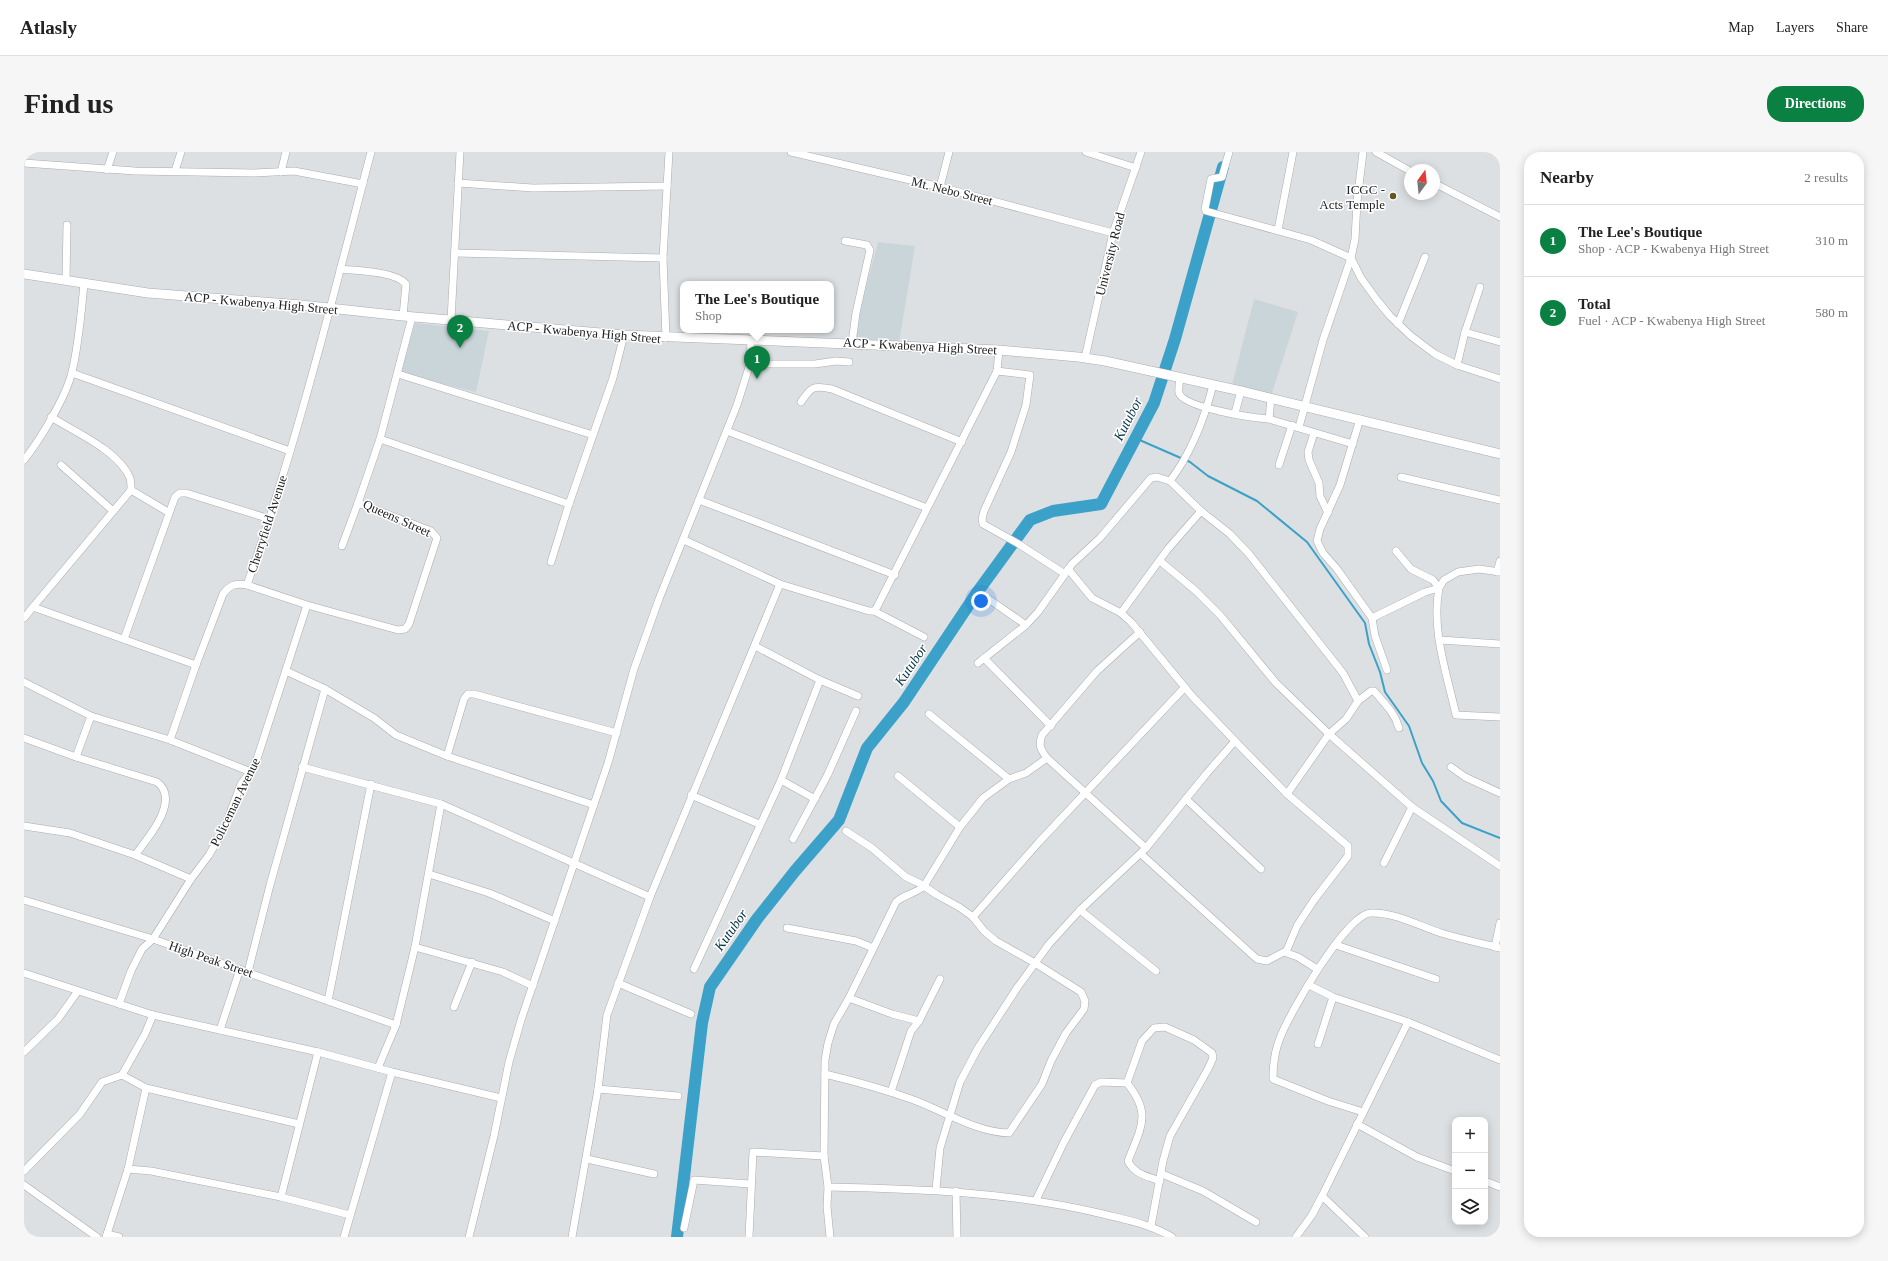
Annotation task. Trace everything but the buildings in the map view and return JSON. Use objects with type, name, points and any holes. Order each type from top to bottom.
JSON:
[{"type":"main road","points":[[24,274],[66,279],[84,284]]},
{"type":"main road","points":[[24,280],[64,285],[84,284]]},
{"type":"main road","name":"ACP - Kwabenya High Street","points":[[84,284],[174,295],[330,308],[624,336],[852,343],[999,350],[1085,358],[1241,391],[1500,454]]},
{"type":"street","points":[[107,170],[113,152]]},
{"type":"street","points":[[176,171],[181,152]]},
{"type":"street","points":[[281,172],[286,152]]},
{"type":"street","name":"Cherryfield Avenue","points":[[170,740],[223,594],[229,586],[238,583],[248,585],[270,519],[290,451],[330,308],[371,152]]},
{"type":"street","points":[[451,320],[460,152]]},
{"type":"street","points":[[666,338],[663,258],[669,152]]},
{"type":"street","name":"Mt. Nebo Street","points":[[791,152],[940,187],[1113,233]]},
{"type":"street","points":[[940,187],[949,152]]},
{"type":"street","points":[[1086,152],[1136,168]]},
{"type":"street","name":"University Road","points":[[1085,358],[1113,233],[1141,152]]},
{"type":"street","points":[[1229,152],[1222,177],[1212,179],[1205,209],[1210,212],[1312,240],[1351,258],[1361,278],[1377,300],[1398,324],[1411,336],[1435,354],[1457,365],[1500,379]]},
{"type":"street","points":[[1278,230],[1293,152]]},
{"type":"street","points":[[1278,465],[1304,406],[1323,340],[1351,258],[1355,239],[1357,202],[1364,152]]},
{"type":"street","points":[[1376,152],[1404,168]]},
{"type":"street","points":[[24,163],[107,170],[305,172],[363,184]]},
{"type":"street","points":[[458,183],[533,188],[667,186]]},
{"type":"street","points":[[1440,186],[1500,217]]},
{"type":"street","points":[[66,279],[67,225]]},
{"type":"street","points":[[845,241],[867,245],[870,250],[856,313],[852,343]]},
{"type":"street","points":[[455,253],[663,258]]},
{"type":"street","points":[[1398,324],[1425,257]]},
{"type":"street","name":"Queens Street","points":[[248,585],[307,605],[398,630],[405,629],[409,624],[437,538],[431,531],[358,503],[380,439],[398,374],[407,316],[406,284],[402,279],[390,275],[340,270]]},
{"type":"street","points":[[24,460],[51,417],[72,374],[84,284]]},
{"type":"street","points":[[1457,365],[1465,332],[1480,287]]},
{"type":"street","points":[[1465,332],[1500,342]]},
{"type":"street","points":[[551,562],[569,504],[613,378],[624,336]]},
{"type":"street","points":[[470,1237],[494,1136],[509,1062],[617,734],[634,669],[659,599],[727,431],[750,364],[751,340]]},
{"type":"street","points":[[874,611],[878,607],[895,575],[927,508],[997,372],[999,350]]},
{"type":"street","points":[[750,364],[815,364],[836,361],[849,362]]},
{"type":"street","points":[[997,372],[1030,375],[1026,405],[1011,452],[982,519],[983,524],[1067,572],[1092,598],[1121,613],[1140,632],[1184,687],[1235,741],[1287,794],[1340,838],[1349,850],[1348,856],[1314,900],[1297,926],[1286,952]]},
{"type":"street","points":[[72,374],[290,451]]},
{"type":"street","points":[[398,374],[493,402],[593,435]]},
{"type":"street","points":[[1180,377],[1179,393],[1184,399],[1207,408],[1269,419],[1353,444]]},
{"type":"street","points":[[1170,482],[1187,456],[1207,408],[1214,385]]},
{"type":"street","points":[[800,402],[812,388],[824,387],[962,442]]},
{"type":"street","points":[[1235,413],[1241,391]]},
{"type":"street","points":[[1269,419],[1271,398]]},
{"type":"street","points":[[24,618],[130,490],[130,479],[122,466],[104,449],[51,417]]},
{"type":"street","points":[[1360,419],[1340,485],[1334,495],[1318,536],[1319,546],[1372,618],[1375,636],[1386,670]]},
{"type":"street","points":[[727,431],[927,508]]},
{"type":"street","points":[[1314,433],[1308,452],[1309,460],[1319,484],[1320,496],[1328,513]]},
{"type":"street","points":[[380,439],[569,504]]},
{"type":"street","points":[[61,465],[112,510]]},
{"type":"street","points":[[1051,726],[981,661],[1026,625],[1038,612],[1067,572],[1100,538],[1151,478],[1157,477],[1170,482],[1230,534],[1249,554],[1343,673],[1358,701]]},
{"type":"street","points":[[1401,477],[1500,500]]},
{"type":"street","points":[[130,490],[168,512]]},
{"type":"street","points":[[124,639],[168,512],[175,497],[186,493],[270,519]]},
{"type":"street","points":[[699,500],[895,575]]},
{"type":"street","points":[[342,546],[358,503]]},
{"type":"street","points":[[1121,613],[1201,510]]},
{"type":"street","points":[[684,540],[780,584],[869,611],[874,611],[924,637]]},
{"type":"street","points":[[1396,551],[1411,569],[1433,580],[1439,588]]},
{"type":"street","points":[[1160,561],[1196,591],[1220,615],[1276,683],[1329,734],[1412,807],[1500,866]]},
{"type":"street","points":[[1500,561],[1499,572],[1479,569],[1458,572],[1444,580],[1439,588],[1436,601],[1437,628],[1456,715],[1500,717]]},
{"type":"street","points":[[572,1237],[587,1159],[598,1089],[607,1014],[650,897],[691,795],[780,584]]},
{"type":"street","points":[[1372,618],[1425,592],[1439,588]]},
{"type":"street","points":[[990,600],[1026,625]]},
{"type":"street","name":"Policeman Avenue","points":[[119,1004],[131,971],[142,949],[153,939],[191,879],[209,855],[224,829],[241,784],[251,772],[258,757],[307,605]]},
{"type":"street","points":[[33,607],[196,665]]},
{"type":"street","points":[[1140,632],[1097,671],[1042,735],[1039,742],[1040,749],[1143,851],[1258,959],[1267,960],[1278,954],[1286,952],[1317,969]]},
{"type":"street","points":[[1440,640],[1500,644]]},
{"type":"street","points":[[755,646],[820,680],[858,696]]},
{"type":"street","points":[[286,671],[325,689],[374,718],[396,735],[447,756],[594,806]]},
{"type":"street","points":[[694,969],[759,824],[781,780],[820,680]]},
{"type":"street","points":[[24,682],[91,716],[170,740],[251,772]]},
{"type":"street","points":[[973,917],[1039,842],[1184,687]]},
{"type":"street","points":[[248,972],[302,766],[325,689]]},
{"type":"street","points":[[1287,794],[1329,734],[1346,718],[1358,701],[1371,691],[1374,692],[1392,712],[1397,719],[1399,728]]},
{"type":"street","points":[[447,756],[464,699],[468,694],[482,696],[617,734]]},
{"type":"street","points":[[793,839],[815,799],[856,711]]},
{"type":"street","points":[[929,714],[1009,779]]},
{"type":"street","points":[[76,757],[91,716]]},
{"type":"street","points":[[24,738],[76,757],[120,769],[157,782],[163,787],[166,795],[165,806],[151,834],[135,855]]},
{"type":"street","points":[[936,1189],[940,1148],[960,1082],[978,1048],[1035,962],[1080,910],[1143,851],[1235,741]]},
{"type":"street","points":[[830,1237],[827,1206],[828,1187],[824,1156],[825,1074],[828,1044],[834,1024],[849,998],[896,902],[902,896],[918,891],[924,886],[960,827],[983,798],[1009,779],[1026,773],[1048,758]]},
{"type":"street","points":[[302,766],[441,804],[650,897]]},
{"type":"street","points":[[1451,767],[1465,777],[1500,793]]},
{"type":"street","points":[[898,776],[960,827]]},
{"type":"street","points":[[781,780],[815,799]]},
{"type":"street","points":[[328,1001],[371,784]]},
{"type":"street","points":[[691,795],[759,824]]},
{"type":"street","points":[[1186,799],[1261,869]]},
{"type":"street","points":[[378,1068],[396,1025],[415,947],[441,804]]},
{"type":"street","points":[[1384,863],[1412,807]]},
{"type":"street","points":[[24,826],[70,833],[135,855],[191,879]]},
{"type":"street","points":[[825,1074],[891,1092],[950,1114],[970,1124],[1001,1133],[1009,1133],[1042,1084],[1051,1061],[1066,1033],[1084,1009],[1084,1001],[1081,992],[1035,962],[996,942],[984,931],[973,917],[924,886],[901,874],[872,848],[846,831]]},
{"type":"street","points":[[429,874],[489,894],[555,921]]},
{"type":"street","name":"High Peak Street","points":[[24,900],[153,939],[396,1025]]},
{"type":"street","points":[[1080,910],[1156,972]]},
{"type":"street","points":[[1363,1112],[1328,1101],[1273,1080],[1280,1036],[1317,969],[1360,917],[1372,913],[1394,916],[1441,932],[1497,947],[1500,923]]},
{"type":"street","points":[[787,928],[856,941],[873,948]]},
{"type":"street","points":[[1336,945],[1436,979]]},
{"type":"street","points":[[415,947],[503,972],[533,986]]},
{"type":"street","points":[[454,1007],[472,962]]},
{"type":"street","points":[[220,1030],[240,969]]},
{"type":"street","points":[[24,973],[153,1015],[318,1052],[392,1072],[501,1098]]},
{"type":"street","points":[[891,1092],[911,1031],[919,1022],[940,979]]},
{"type":"street","points":[[618,983],[691,1014]]},
{"type":"street","points":[[1308,985],[1333,998],[1408,1022],[1500,1060]]},
{"type":"street","points":[[24,1052],[58,1019],[78,990]]},
{"type":"street","points":[[849,998],[919,1022]]},
{"type":"street","points":[[1318,1044],[1333,998]]},
{"type":"street","points":[[24,1171],[80,1114],[102,1082],[122,1075],[145,1034],[153,1015]]},
{"type":"street","points":[[1296,1237],[1312,1215],[1322,1196],[1408,1022]]},
{"type":"street","points":[[1127,1082],[1142,1041],[1154,1028],[1165,1027],[1194,1040],[1212,1053],[1213,1058],[1208,1069],[1170,1136],[1163,1161],[1162,1174],[1151,1226]]},
{"type":"street","points":[[281,1197],[318,1052]]},
{"type":"street","points":[[344,1237],[392,1072]]},
{"type":"street","points":[[122,1075],[146,1088],[299,1124]]},
{"type":"street","points":[[1036,1200],[1064,1142],[1095,1085],[1101,1082],[1127,1082]]},
{"type":"street","points":[[1127,1082],[1136,1094],[1142,1107],[1143,1118],[1128,1161],[1131,1167],[1137,1172],[1160,1181]]},
{"type":"street","points":[[118,1237],[106,1235],[128,1169],[146,1088]]},
{"type":"street","points":[[598,1089],[678,1096]]},
{"type":"street","points":[[1357,1124],[1417,1157],[1452,1170]]},
{"type":"street","points":[[749,1237],[751,1154],[754,1151],[824,1156]]},
{"type":"street","points":[[587,1159],[654,1174]]},
{"type":"street","points":[[128,1169],[151,1171],[281,1197],[350,1215]]},
{"type":"street","points":[[1162,1174],[1203,1191],[1256,1222]]},
{"type":"street","points":[[684,1228],[694,1180],[750,1184]]},
{"type":"street","points":[[1488,1182],[1500,1186]]},
{"type":"street","points":[[24,1186],[97,1237]]},
{"type":"street","points":[[828,1187],[936,1189],[1036,1200],[1068,1206],[1151,1226],[1172,1237]]},
{"type":"street","points":[[956,1191],[957,1237]]},
{"type":"street","points":[[1322,1196],[1365,1237]]},
{"type":"street","points":[[24,1234],[28,1237]]},
{"type":"shaded area","points":[[878,242],[915,246],[899,343],[856,341],[862,302]]},
{"type":"shaded area","points":[[1254,299],[1298,312],[1271,396],[1232,385]]},
{"type":"shaded area","points":[[415,323],[489,331],[476,392],[401,373]]},
{"type":"waterway","name":"Kutubor","points":[[677,1237],[702,1023],[710,987],[757,919],[795,871],[839,820],[867,748],[904,702],[976,594],[1030,520],[1053,511],[1101,504],[1154,403],[1175,339],[1223,167]]},
{"type":"waterway","points":[[1135,438],[1190,462],[1208,476],[1257,501],[1307,542],[1365,623],[1369,644],[1380,672],[1385,692],[1409,726],[1422,763],[1433,781],[1441,801],[1462,823],[1500,838]]},
{"type":"place","name":"ICGC - Acts Temple","points":[[1393,196]]},
{"type":"place","name":"Total","points":[[460,348]]},
{"type":"place","name":"The Lee's Boutique","points":[[757,379]]}]
